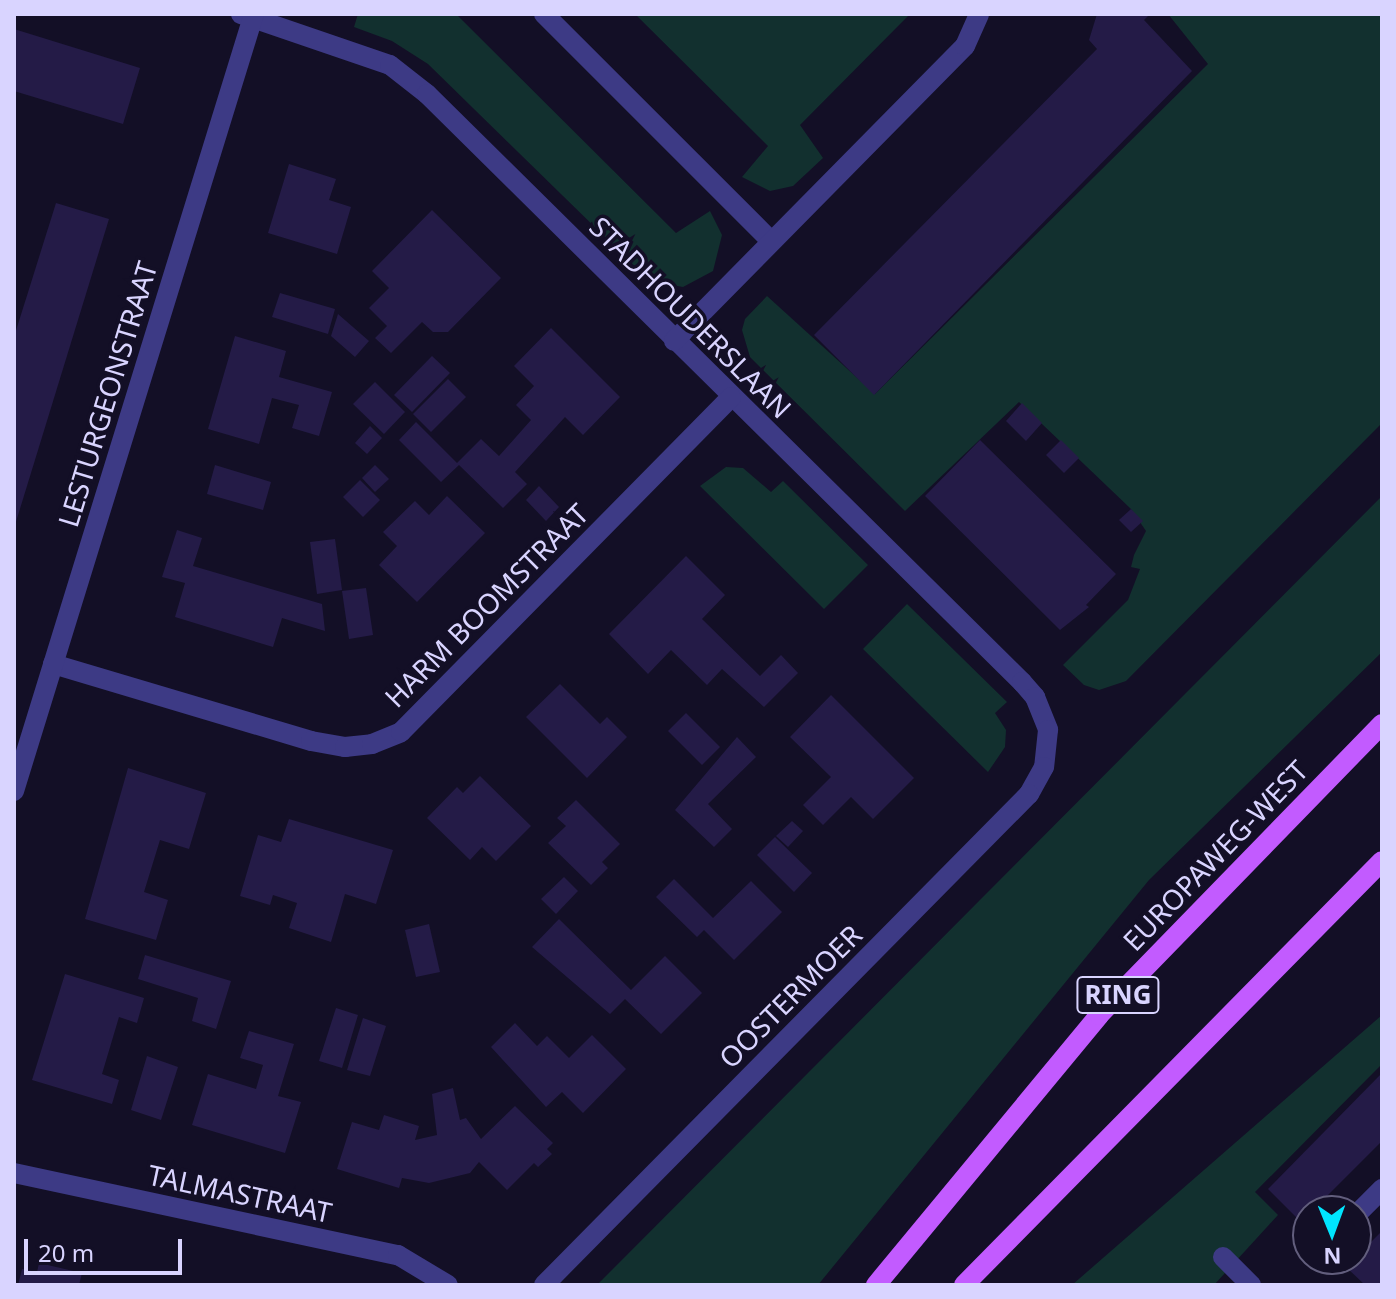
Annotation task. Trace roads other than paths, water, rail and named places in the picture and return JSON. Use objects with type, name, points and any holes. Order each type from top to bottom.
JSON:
[{"type":"main road","name":"EUROPAWEG-WEST","points":[[876,1285],[1099,1015],[1382,724]]},
{"type":"main road","points":[[964,1285],[1382,861]]},
{"type":"street","points":[[544,14],[771,241]]},
{"type":"street","points":[[674,341],[965,46],[979,14]]},
{"type":"street","name":"STADHOUDERSLAAN","points":[[249,16],[390,65],[427,94],[1022,682],[1035,697],[1048,730]]},
{"type":"street","name":"LESTURGEONSTRAAT","points":[[14,791],[249,16]]},
{"type":"street","name":"HARM BOOMSTRAAT","points":[[53,664],[311,741],[345,747],[372,744],[401,732],[731,397]]},
{"type":"street","name":"OOSTERMOER","points":[[544,1285],[1029,794],[1044,767],[1048,730]]},
{"type":"street","name":"TALMASTRAAT","points":[[14,1173],[398,1255],[448,1285]]},
{"type":"street","points":[[1223,1257],[1251,1285]]}]
